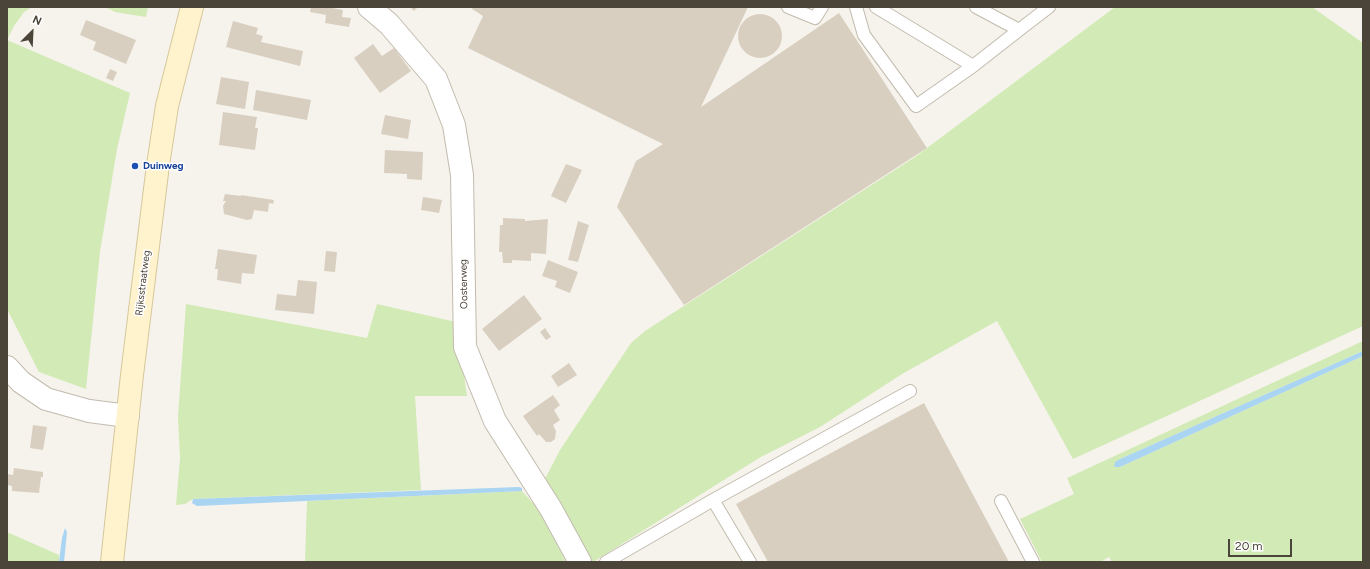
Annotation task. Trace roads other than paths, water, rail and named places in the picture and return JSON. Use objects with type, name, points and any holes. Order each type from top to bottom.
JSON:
[{"type":"main road","name":"Rijksstraatweg","points":[[112,562],[140,304],[167,106],[192,7]]},
{"type":"street","name":"Oosterweg","points":[[369,7],[389,24],[436,79],[452,119],[462,175],[465,347],[495,421],[551,509],[580,562]]},
{"type":"street","points":[[7,367],[21,382],[46,399],[99,413],[128,416]]},
{"type":"lane","points":[[788,7],[815,18],[822,7]]},
{"type":"lane","points":[[856,7],[864,35],[916,106],[973,66],[1049,7]]},
{"type":"lane","points":[[876,7],[973,66]]},
{"type":"lane","points":[[976,7],[1019,30]]},
{"type":"lane","points":[[606,562],[713,500],[910,391]]},
{"type":"lane","points":[[713,500],[750,562]]},
{"type":"lane","points":[[1001,501],[1033,562]]},
{"type":"water","points":[[1363,351],[1363,356],[1120,467],[1114,467],[1115,462],[1120,459]]},
{"type":"water","points":[[522,488],[522,491],[197,506],[192,503],[193,499]]},
{"type":"water","points":[[65,528],[67,532],[64,562],[59,562],[62,538]]},
{"type":"place","name":"Duinweg","points":[[135,166]]}]
